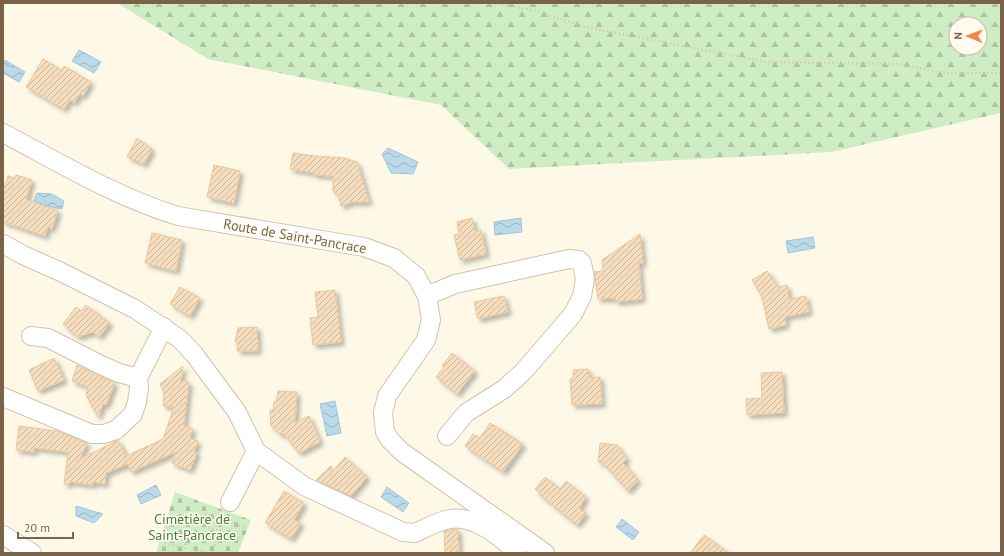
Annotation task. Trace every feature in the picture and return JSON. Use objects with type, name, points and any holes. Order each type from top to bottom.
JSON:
[{"type":"street","name":"Route de Saint-Pancrace","points":[[3,133],[99,184],[140,203],[178,216],[364,247],[394,258],[416,276],[427,296],[430,320],[426,340],[387,396],[383,413],[385,432],[390,440],[402,452],[545,553]]},
{"type":"street","points":[[3,244],[135,308],[180,338],[194,354],[237,412],[256,451],[304,486],[402,532],[415,534],[449,519],[467,520],[490,530],[517,553]]},
{"type":"street","points":[[427,296],[455,284],[569,259],[580,260],[585,279],[582,296],[573,314],[523,372],[504,388],[466,413],[447,436]]},
{"type":"street","points":[[3,397],[92,434],[104,434],[116,430],[133,414],[139,389],[138,378],[164,327]]},
{"type":"street","points":[[31,336],[48,338],[119,373],[138,378]]},
{"type":"street","points":[[230,502],[256,451]]},
{"type":"street","points":[[3,535],[32,553]]},
{"type":"path","points":[[495,3],[533,10],[585,27],[767,62],[899,64],[945,72],[1001,72]]},
{"type":"path","points":[[212,553],[230,502]]},
{"type":"path","points":[[201,526],[242,539]]},
{"type":"path","points":[[168,534],[187,540],[184,549],[165,543],[168,534]]},
{"type":"path","points":[[193,548],[208,553]]},
{"type":"green space","points":[[117,3],[1001,3],[1001,113],[831,152],[509,169],[441,105],[208,59]]},
{"type":"green space","name":"Cimetière de Saint-Pancrace","points":[[175,492],[251,520],[238,553],[156,553]]},
{"type":"water","points":[[79,50],[101,62],[94,73],[72,61]]},
{"type":"water","points":[[5,60],[25,72],[19,82],[3,73],[3,64]]},
{"type":"water","points":[[388,148],[418,162],[413,174],[391,173],[382,154]]},
{"type":"water","points":[[37,193],[52,194],[64,201],[62,209],[47,206],[34,201]]},
{"type":"water","points":[[521,218],[522,232],[495,235],[494,222]]},
{"type":"water","points":[[813,237],[815,248],[788,253],[786,241]]},
{"type":"water","points":[[335,401],[341,433],[327,436],[320,404]]},
{"type":"water","points":[[156,485],[161,495],[141,504],[137,495]]},
{"type":"water","points":[[387,487],[409,503],[403,512],[381,497]]},
{"type":"water","points":[[76,506],[103,514],[94,523],[76,516]]},
{"type":"water","points":[[622,519],[639,532],[633,540],[616,527]]},
{"type":"building","points":[[43,59],[62,70],[64,66],[91,82],[83,96],[80,94],[74,103],[70,100],[64,109],[26,87]]},
{"type":"building","points":[[137,138],[152,149],[144,164],[127,157]]},
{"type":"building","points":[[293,153],[345,158],[357,162],[369,202],[352,202],[341,206],[338,195],[333,191],[333,176],[314,175],[315,173],[290,169]]},
{"type":"building","points":[[214,165],[240,171],[234,203],[207,197]]},
{"type":"building","points":[[16,175],[32,180],[26,200],[58,210],[52,229],[48,227],[45,236],[3,222],[3,191],[8,176],[15,178]]},
{"type":"building","points":[[472,218],[475,231],[481,230],[486,254],[460,260],[454,235],[459,234],[457,222]]},
{"type":"building","points":[[152,233],[182,240],[176,271],[145,263]]},
{"type":"building","points":[[640,234],[643,263],[639,263],[642,299],[616,302],[615,298],[598,299],[594,272],[603,271],[602,260]]},
{"type":"building","points":[[767,271],[778,287],[787,285],[789,299],[806,296],[809,312],[785,317],[786,325],[769,329],[762,297],[752,280]]},
{"type":"building","points":[[180,287],[200,298],[190,316],[170,304]]},
{"type":"building","points":[[335,290],[341,342],[313,345],[310,318],[318,317],[315,292]]},
{"type":"building","points":[[504,296],[508,312],[478,319],[474,302]]},
{"type":"building","points":[[86,305],[110,323],[99,337],[93,332],[78,337],[63,324],[76,307],[81,311]]},
{"type":"building","points":[[257,327],[258,351],[237,351],[238,342],[235,342],[238,328]]},
{"type":"building","points":[[452,353],[475,371],[457,394],[436,377]]},
{"type":"building","points":[[54,358],[64,380],[38,391],[29,370]]},
{"type":"building","points":[[77,365],[115,383],[106,405],[103,404],[98,417],[86,395],[88,387],[72,381]]},
{"type":"building","points":[[183,366],[181,382],[189,382],[184,426],[193,429],[190,438],[198,441],[194,452],[197,453],[190,470],[172,463],[176,452],[131,472],[128,464],[106,473],[105,484],[93,482],[93,485],[70,482],[68,485],[64,484],[68,452],[34,448],[34,452],[16,450],[19,426],[57,431],[87,443],[80,459],[118,440],[126,456],[163,439],[174,407],[163,406],[164,392],[160,384]]},
{"type":"building","points":[[588,369],[589,378],[600,377],[602,404],[572,405],[570,379],[573,378],[573,370]]},
{"type":"building","points":[[782,372],[784,413],[747,415],[746,399],[762,398],[761,373]]},
{"type":"building","points":[[278,391],[297,392],[295,423],[309,416],[320,442],[299,453],[284,434],[281,435],[271,426],[270,410],[273,410]]},
{"type":"building","points":[[490,423],[523,444],[503,472],[465,446],[473,434],[480,438]]},
{"type":"building","points":[[600,443],[617,445],[627,459],[623,463],[638,480],[628,491],[603,463],[598,462]]},
{"type":"building","points":[[345,457],[367,477],[351,496],[316,480],[331,466],[333,471]]},
{"type":"building","points":[[545,477],[560,489],[566,481],[586,497],[579,508],[586,513],[577,525],[535,489]]},
{"type":"building","points":[[284,491],[304,503],[294,520],[301,523],[291,539],[265,523]]},
{"type":"building","points":[[458,529],[459,553],[445,553],[444,531]]},
{"type":"building","points":[[704,535],[729,553],[690,553]]}]
